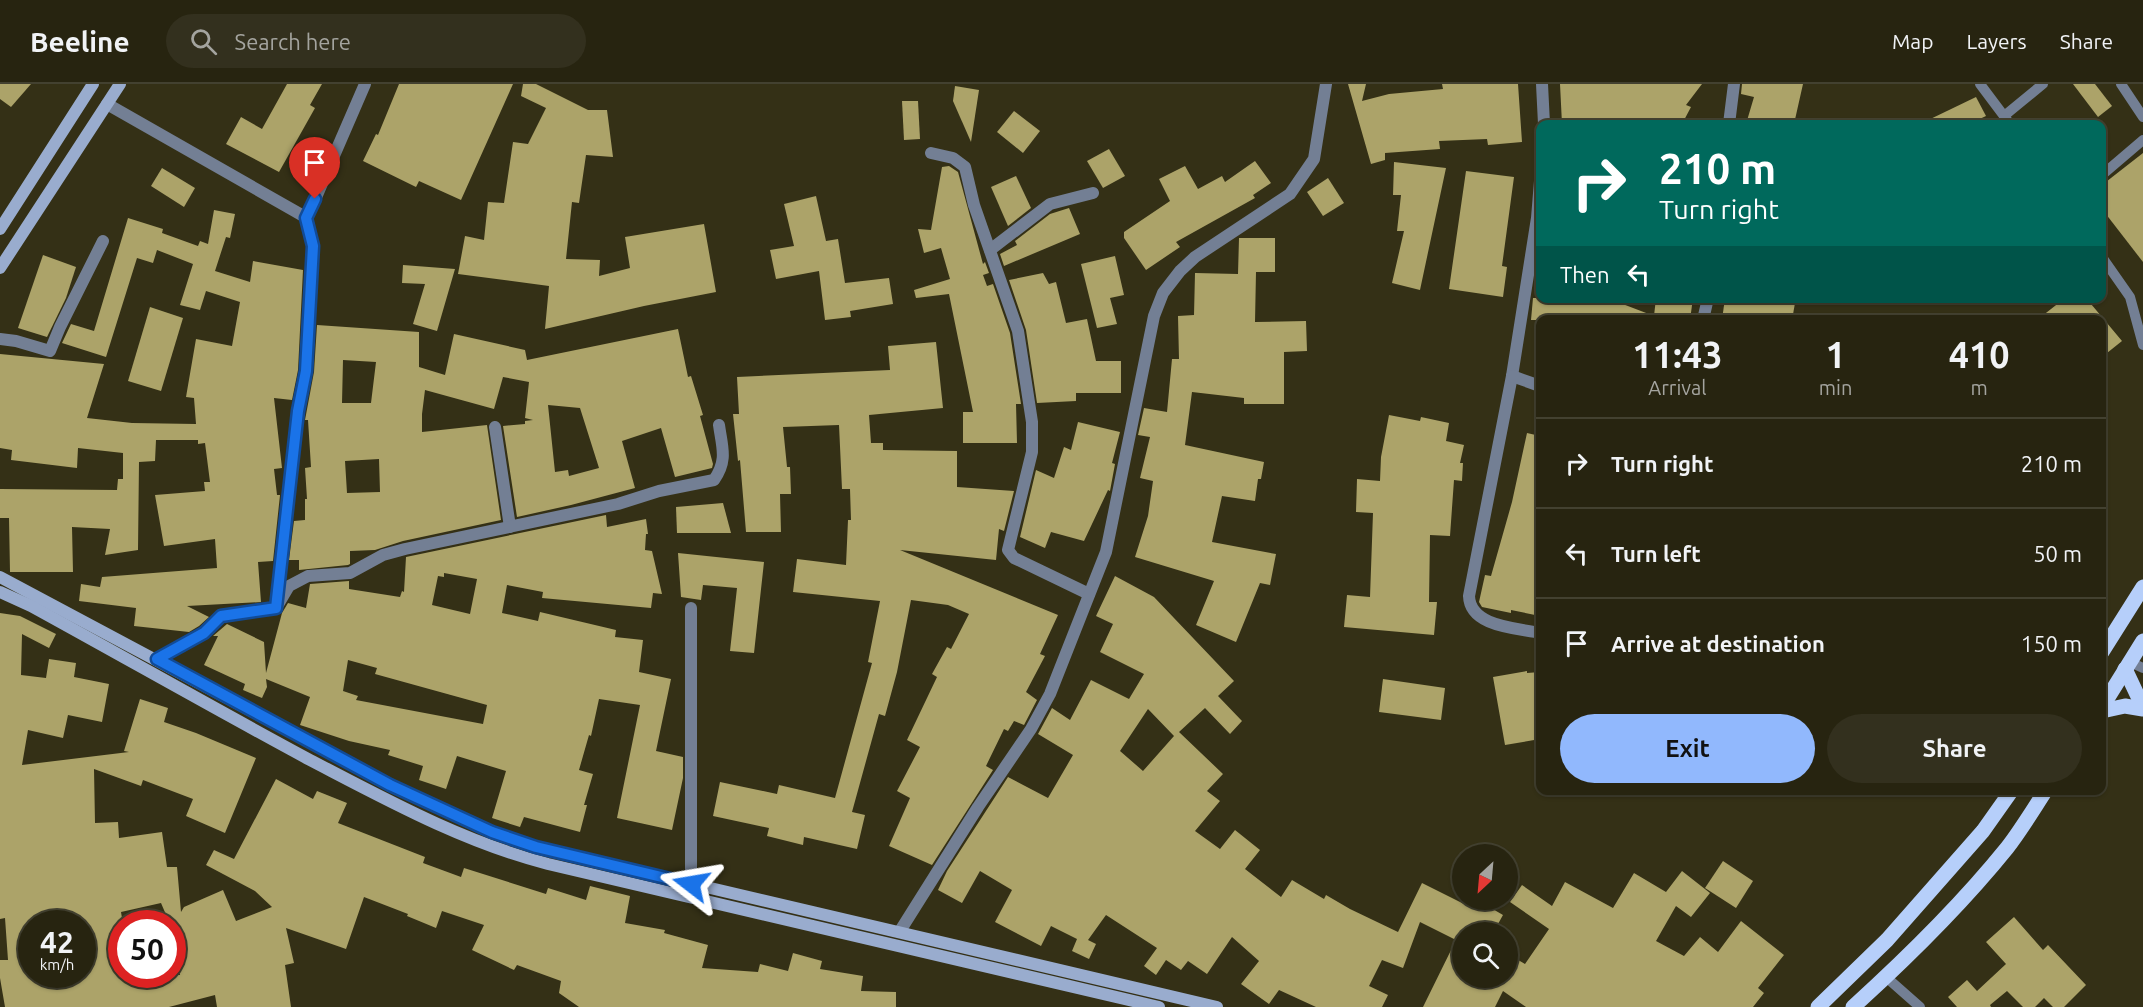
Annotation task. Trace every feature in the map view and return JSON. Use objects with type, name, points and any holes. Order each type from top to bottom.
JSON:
[{"type":"main road","points":[[0,229],[93,84]]},
{"type":"main road","points":[[0,268],[120,84]]},
{"type":"main road","points":[[0,577],[390,785],[492,832],[536,847],[1217,1007]]},
{"type":"main road","points":[[2106,646],[2143,587]]},
{"type":"main road","points":[[0,592],[31,606],[374,793],[413,813],[496,848],[528,859],[611,879],[1159,1007]]},
{"type":"main road","points":[[2106,703],[2133,666],[2143,641]]},
{"type":"main road","points":[[2106,708],[2125,706],[2143,708],[2133,666]]},
{"type":"main road","points":[[1818,1007],[1887,940],[1983,831],[2010,795]]},
{"type":"main road","points":[[1853,1007],[1953,909],[2007,847],[2043,795]]},
{"type":"street","points":[[276,608],[297,421],[306,371],[313,246],[306,218],[365,84]]},
{"type":"street","points":[[900,932],[978,807],[1031,729],[1050,694],[1106,552],[1152,326],[1163,293],[1195,257],[1290,194],[1314,159],[1326,84]]},
{"type":"street","points":[[1542,84],[1544,120]]},
{"type":"street","points":[[1730,120],[1734,84]]},
{"type":"street","points":[[107,104],[306,218]]},
{"type":"street","points":[[931,153],[953,158],[965,167],[975,205],[1018,331],[1032,422],[1032,452],[1008,550],[1014,558],[1089,594]]},
{"type":"street","points":[[990,250],[1050,204],[1093,193]]},
{"type":"street","points":[[1536,224],[1512,376],[1469,597],[1472,610],[1482,620],[1536,632]]},
{"type":"street","points":[[0,339],[50,351],[103,241]]},
{"type":"street","points":[[1512,376],[1536,385]]},
{"type":"street","points":[[276,608],[289,586],[308,576],[350,573],[383,555],[618,504],[659,491],[714,480],[722,469],[724,456],[719,425]]},
{"type":"street","points":[[495,427],[510,527]]},
{"type":"street","points":[[157,659],[204,633],[221,616],[276,608]]},
{"type":"street","points":[[691,884],[692,608]]},
{"type":"lane","points":[[1980,84],[2007,120],[2043,84]]},
{"type":"lane","points":[[2121,84],[2143,117]]},
{"type":"lane","points":[[2106,172],[2143,140]]},
{"type":"lane","points":[[2106,263],[2130,297],[2143,343]]},
{"type":"lane","points":[[1886,977],[1920,1007]]},
{"type":"building","points":[[0,84],[31,84],[11,107],[0,99]]},
{"type":"building","points":[[287,84],[322,84],[310,105],[315,108],[279,172],[226,144],[241,117],[262,129]]},
{"type":"building","points":[[399,84],[513,84],[461,200],[419,181],[416,187],[363,161],[376,134],[378,135]]},
{"type":"building","points":[[523,84],[536,84],[588,110],[607,110],[613,157],[586,155],[579,203],[572,202],[566,259],[600,260],[599,276],[630,268],[625,237],[704,224],[716,292],[545,329],[549,286],[458,274],[465,236],[484,240],[488,202],[504,203],[513,142],[528,144],[546,108],[521,96]]},
{"type":"building","points":[[1348,84],[1366,84],[1362,101],[1389,94],[1443,89],[1442,84],[1518,84],[1522,142],[1488,145],[1487,139],[1439,141],[1440,149],[1385,153],[1385,160],[1371,164]]},
{"type":"building","points":[[1560,84],[1702,84],[1686,105],[1691,107],[1684,120],[1562,120]]},
{"type":"building","points":[[1742,84],[1803,84],[1795,120],[1747,120],[1754,97],[1741,94]]},
{"type":"building","points":[[2073,84],[2095,84],[2112,106],[2098,117]]},
{"type":"building","points":[[955,86],[979,90],[971,142],[953,101]]},
{"type":"building","points":[[1976,97],[1986,116],[1978,120],[1928,120]]},
{"type":"building","points":[[902,101],[918,101],[920,139],[904,140]]},
{"type":"building","points":[[1014,111],[1040,131],[1023,153],[997,132]]},
{"type":"building","points":[[1109,149],[1125,176],[1103,188],[1087,161]]},
{"type":"building","points":[[2143,153],[2143,262],[2106,214],[2106,182]]},
{"type":"building","points":[[1255,161],[1271,183],[1253,195],[1255,198],[1176,242],[1180,247],[1146,270],[1124,238],[1124,232],[1170,201],[1159,179],[1185,166],[1198,189],[1222,176],[1225,182]]},
{"type":"building","points":[[1394,162],[1446,168],[1420,290],[1392,283],[1404,231],[1397,231],[1401,195],[1393,195]]},
{"type":"building","points":[[949,166],[958,172],[983,264],[985,262],[989,273],[983,275],[987,286],[993,284],[1010,333],[1021,404],[1016,404],[1017,443],[963,443],[963,412],[973,412],[949,294],[916,298],[914,290],[950,279],[941,248],[924,253],[918,229],[931,230],[942,167]]},
{"type":"building","points":[[162,168],[195,188],[184,207],[151,186]]},
{"type":"building","points":[[1466,171],[1514,177],[1502,266],[1507,267],[1503,297],[1449,289]]},
{"type":"building","points":[[1016,176],[1031,208],[1008,226],[991,187]]},
{"type":"building","points":[[1328,178],[1344,203],[1323,216],[1307,192]]},
{"type":"building","points":[[816,196],[826,241],[838,239],[845,283],[889,278],[893,304],[850,311],[851,317],[825,320],[819,271],[776,279],[770,250],[794,246],[784,204]]},
{"type":"building","points":[[1069,208],[1080,234],[1004,266],[1000,254],[1017,245],[1015,241],[1050,214]]},
{"type":"building","points":[[214,210],[235,214],[230,238],[226,237],[215,271],[250,282],[253,261],[303,270],[298,370],[292,400],[274,398],[282,468],[274,469],[277,495],[280,495],[273,561],[258,562],[261,602],[187,606],[209,617],[189,632],[134,626],[136,608],[79,601],[81,584],[100,587],[102,577],[217,568],[215,539],[164,546],[155,495],[205,491],[204,482],[210,482],[205,443],[198,444],[198,440],[156,440],[155,461],[139,462],[138,550],[105,555],[110,529],[72,527],[73,572],[10,572],[9,518],[0,518],[0,489],[117,490],[118,479],[123,479],[123,453],[78,448],[77,468],[11,460],[12,450],[0,448],[0,354],[104,364],[87,418],[132,423],[196,424],[194,398],[186,397],[196,339],[232,346],[240,302],[206,291],[200,310],[180,305],[193,264],[157,250],[153,263],[137,258],[106,357],[62,343],[71,324],[94,331],[128,218],[163,229],[162,233],[198,246],[200,241],[208,244]]},
{"type":"building","points":[[1239,238],[1275,238],[1275,272],[1256,272],[1255,322],[1306,321],[1307,351],[1284,352],[1284,404],[1244,404],[1244,398],[1192,392],[1185,445],[1264,462],[1261,479],[1258,479],[1255,501],[1222,496],[1212,542],[1276,554],[1270,585],[1260,583],[1236,642],[1196,625],[1214,581],[1135,557],[1148,516],[1153,481],[1140,478],[1150,437],[1138,435],[1144,408],[1167,412],[1172,359],[1179,359],[1178,316],[1194,315],[1195,273],[1238,274]]},
{"type":"building","points":[[43,255],[76,267],[66,298],[47,337],[18,328]]},
{"type":"building","points":[[1115,256],[1124,295],[1110,298],[1117,324],[1097,328],[1081,264]]},
{"type":"building","points":[[403,265],[455,269],[437,331],[413,324],[425,284],[402,283]]},
{"type":"building","points":[[1043,273],[1049,284],[1056,282],[1066,323],[1087,319],[1096,361],[1121,361],[1121,393],[1076,393],[1076,401],[1037,403],[1026,330],[1009,280]]},
{"type":"building","points":[[1533,298],[1536,298],[1536,303],[1620,303],[1651,315],[1536,315],[1536,320],[1531,320]]},
{"type":"building","points":[[1655,303],[1692,303],[1691,315],[1654,315]]},
{"type":"building","points":[[1724,303],[1795,303],[1793,315],[1723,315]]},
{"type":"building","points":[[2059,303],[2090,303],[2100,315],[2043,315]]},
{"type":"building","points":[[150,307],[183,318],[161,391],[128,381]]},
{"type":"building","points":[[2106,322],[2122,341],[2106,354]]},
{"type":"building","points":[[317,325],[419,332],[419,367],[445,375],[454,334],[525,350],[527,360],[678,329],[688,377],[691,376],[703,415],[700,416],[713,464],[712,468],[675,477],[661,428],[622,441],[635,488],[517,517],[503,426],[525,424],[525,421],[533,420],[525,418],[529,382],[503,377],[494,409],[425,390],[422,432],[487,425],[501,520],[403,541],[375,550],[350,551],[350,564],[348,565],[299,570],[299,560],[289,560],[294,521],[305,520],[305,499],[307,499],[305,468],[311,467],[308,420],[305,420],[314,372]],"holes":[[[343,360],[376,362],[371,403],[342,403]],[[548,405],[580,408],[599,468],[569,476],[568,470],[555,472]],[[379,459],[380,492],[347,493],[345,461]]]},
{"type":"building","points":[[936,342],[943,408],[869,415],[871,443],[883,443],[883,450],[957,451],[957,487],[1014,491],[1004,531],[999,529],[996,560],[900,550],[1058,615],[1040,654],[1045,656],[1026,692],[1037,700],[1024,725],[1014,721],[1008,731],[1004,729],[986,766],[993,770],[932,865],[889,846],[910,798],[897,791],[920,747],[907,740],[937,677],[932,674],[947,647],[951,649],[969,614],[948,605],[911,600],[897,672],[885,716],[879,714],[852,812],[865,815],[857,849],[804,837],[803,845],[767,836],[769,828],[713,816],[720,782],[777,794],[779,785],[835,798],[872,663],[868,662],[880,601],[793,592],[797,559],[846,565],[848,520],[851,520],[850,489],[842,489],[839,425],[783,427],[787,467],[790,467],[791,494],[780,494],[781,532],[746,532],[740,460],[738,461],[733,414],[739,414],[737,377],[890,370],[888,346]]},
{"type":"building","points":[[1389,415],[1420,421],[1421,417],[1449,423],[1446,441],[1464,445],[1460,463],[1463,463],[1462,481],[1454,480],[1450,536],[1430,535],[1429,602],[1437,602],[1434,635],[1344,627],[1347,595],[1370,597],[1373,513],[1356,512],[1357,479],[1380,481],[1381,457]]},
{"type":"building","points":[[1078,422],[1120,432],[1112,463],[1115,464],[1110,491],[1108,490],[1084,541],[1051,532],[1045,548],[1020,537],[1036,470],[1054,478],[1064,447],[1071,450]]},
{"type":"building","points":[[1527,433],[1536,435],[1536,615],[1482,607],[1479,602],[1485,575],[1491,576],[1512,502]]},
{"type":"building","points":[[723,503],[731,533],[677,533],[676,507]]},
{"type":"building","points":[[606,515],[607,527],[646,519],[648,534],[646,534],[645,550],[652,551],[662,594],[653,593],[651,608],[542,598],[543,592],[507,585],[502,613],[538,621],[540,612],[616,630],[615,637],[643,640],[639,672],[671,679],[656,751],[683,757],[683,778],[672,830],[617,818],[640,705],[599,699],[591,736],[589,735],[579,770],[593,774],[584,805],[587,805],[580,832],[524,817],[520,827],[492,818],[506,771],[457,756],[446,789],[419,780],[423,766],[388,755],[390,750],[349,741],[300,725],[310,697],[266,679],[267,687],[262,698],[243,690],[245,684],[204,665],[218,636],[213,636],[227,624],[264,642],[266,673],[282,613],[288,603],[306,608],[310,584],[349,581],[349,589],[400,597],[402,591],[404,592],[406,557]],"holes":[[[444,573],[477,579],[470,614],[432,605],[438,576],[444,577]],[[348,660],[377,668],[375,674],[487,705],[483,724],[356,700],[358,696],[343,691]]]},
{"type":"building","points":[[678,553],[764,562],[754,653],[730,651],[737,588],[703,585],[701,600],[681,597]]},
{"type":"building","points":[[1115,576],[1154,597],[1234,681],[1218,696],[1242,721],[1230,734],[1205,708],[1179,732],[1223,774],[1207,791],[1220,801],[1195,831],[1220,849],[1235,830],[1260,850],[1245,869],[1281,897],[1292,880],[1324,899],[1326,895],[1398,932],[1422,883],[1452,898],[1452,910],[1494,910],[1503,915],[1499,922],[1452,922],[1452,938],[1420,922],[1403,968],[1382,960],[1369,986],[1388,995],[1382,1007],[1316,1007],[1279,990],[1269,1004],[1241,984],[1259,961],[1232,937],[1207,974],[1188,961],[1181,970],[1166,960],[1156,975],[1144,966],[1157,948],[1106,915],[1088,940],[1096,944],[1089,959],[1072,951],[1077,939],[1051,926],[1041,946],[995,922],[1012,890],[980,871],[962,903],[938,890],[947,871],[1008,777],[1048,798],[1073,755],[1038,734],[1052,708],[1070,720],[1091,680],[1129,699],[1144,674],[1100,652],[1113,624],[1096,616]],"holes":[[[1148,709],[1174,736],[1143,771],[1120,751]]]},
{"type":"building","points":[[0,613],[20,616],[56,634],[49,648],[22,634],[21,675],[46,678],[49,659],[76,663],[74,677],[109,684],[102,722],[68,715],[63,738],[28,730],[22,765],[129,752],[124,751],[140,699],[168,708],[164,722],[256,758],[225,833],[186,816],[193,799],[143,780],[141,786],[94,769],[95,823],[118,822],[119,838],[162,832],[167,867],[177,867],[181,910],[164,910],[161,903],[130,910],[108,910],[108,988],[186,988],[186,910],[182,910],[184,907],[223,890],[236,921],[272,907],[255,891],[206,865],[214,850],[234,859],[276,779],[313,799],[317,791],[347,803],[338,823],[425,857],[423,863],[461,877],[464,868],[546,894],[548,888],[586,900],[590,886],[630,896],[625,923],[665,930],[664,933],[708,945],[702,968],[758,972],[760,964],[788,971],[793,953],[822,961],[820,969],[863,976],[861,991],[896,992],[896,1007],[579,1007],[559,993],[561,981],[517,965],[514,970],[472,950],[484,925],[442,911],[436,928],[364,897],[346,949],[286,928],[294,963],[285,965],[291,1007],[217,1007],[215,995],[169,1007],[5,1007],[0,978],[0,960],[8,960],[5,918],[0,919]]},
{"type":"building","points":[[1527,671],[1527,673],[1536,672],[1536,740],[1505,745],[1493,677]]},
{"type":"building","points":[[1383,679],[1445,688],[1441,720],[1379,712]]},
{"type":"building","points":[[1723,861],[1753,881],[1736,908],[1705,888]]},
{"type":"building","points":[[1682,871],[1710,893],[1691,917],[1676,906],[1656,941],[1684,956],[1700,937],[1718,952],[1741,921],[1784,955],[1758,988],[1764,993],[1753,1007],[1526,1007],[1503,991],[1495,1007],[1423,1007],[1452,948],[1452,988],[1518,988],[1518,960],[1525,964],[1549,929],[1518,908],[1518,891],[1522,885],[1552,906],[1565,882],[1613,908],[1634,873],[1666,892]]},
{"type":"building","points":[[2014,917],[2043,950],[2048,945],[2086,985],[2064,1007],[2053,1007],[2044,998],[2035,1007],[2023,1007],[2007,991],[1990,1005],[1991,1007],[1957,1007],[1948,997],[1967,980],[1977,991],[2006,964],[1986,942]]},
{"type":"route","points":[[315,199],[306,218],[313,246],[306,371],[298,411],[276,608],[221,616],[204,633],[157,659],[390,785],[492,832],[536,847],[691,884]]}]
